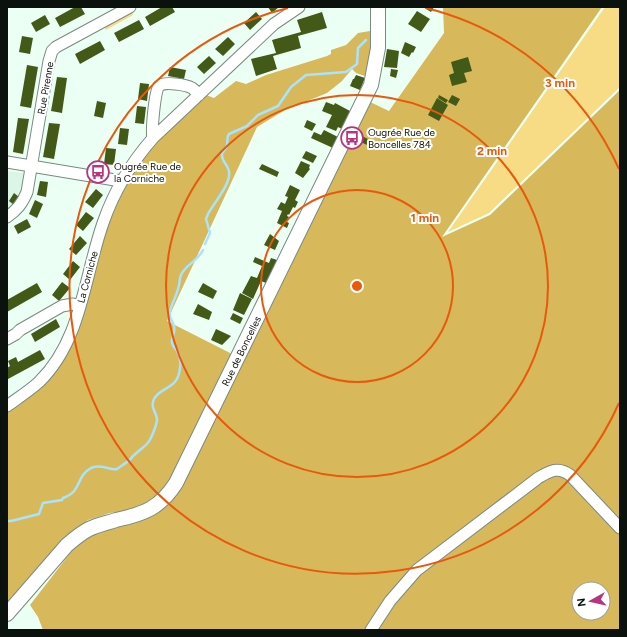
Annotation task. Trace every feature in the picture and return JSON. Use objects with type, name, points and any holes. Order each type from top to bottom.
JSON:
[{"type":"main road","name":"Rue de Boncelles","points":[[7,614],[67,545],[79,535],[90,528],[135,516],[147,511],[168,496],[176,483],[371,85],[378,48],[377,9]]},
{"type":"street","name":"Rue Pirenne","points":[[32,166],[52,50],[130,7]]},
{"type":"street","name":"La Corniche","points":[[7,406],[39,382],[60,355],[72,332],[103,223],[121,181],[142,150],[274,24],[299,7]]},
{"type":"street","points":[[153,138],[153,120],[157,91],[160,85],[165,83],[192,88],[199,95]]},
{"type":"street","points":[[7,162],[121,181]]},
{"type":"street","points":[[7,217],[17,210],[23,202],[27,192],[32,166]]},
{"type":"street","points":[[7,339],[62,306],[73,304],[80,306]]},
{"type":"street","points":[[371,630],[390,601],[417,570],[538,478],[550,471],[562,470],[570,474],[620,528]]},
{"type":"shaded area","points":[[443,7],[602,7],[442,237],[490,215],[620,90],[620,630],[43,630],[38,617],[30,605],[78,543],[99,532],[124,524],[185,477],[266,317],[368,101],[389,111],[444,33]]},
{"type":"shaded area","points":[[605,7],[620,7],[620,87],[489,213],[448,232]]},
{"type":"shaded area","points":[[131,10],[133,15],[106,30],[103,25]]},
{"type":"shaded area","points":[[370,31],[371,48],[365,76],[356,73],[352,69],[342,81],[327,93],[285,110],[257,127],[167,321],[234,355],[167,490],[137,509],[110,513],[88,520],[71,534],[7,608],[7,412],[25,400],[46,381],[117,199],[128,180],[139,163],[155,144],[206,95],[214,98],[236,81],[246,84],[266,75],[327,56],[331,54],[331,50],[346,45],[358,33]]},
{"type":"shaded area","points":[[7,171],[23,173],[26,178],[19,199],[7,211]]},
{"type":"building","points":[[75,7],[81,7],[85,14],[60,27],[55,18]]},
{"type":"building","points":[[162,7],[172,7],[175,12],[150,26],[145,17]]},
{"type":"building","points":[[268,7],[279,7],[272,13]]},
{"type":"building","points":[[423,7],[434,7],[431,12]]},
{"type":"building","points":[[417,11],[430,19],[421,32],[408,24]]},
{"type":"building","points":[[256,12],[262,19],[250,30],[244,23]]},
{"type":"building","points":[[322,12],[327,28],[298,36],[301,48],[273,56],[277,69],[256,76],[251,59],[276,53],[272,40],[301,32],[297,20]]},
{"type":"building","points":[[45,15],[50,24],[36,32],[31,23]]},
{"type":"building","points":[[139,20],[144,29],[119,42],[114,33]]},
{"type":"building","points":[[22,36],[33,38],[30,54],[19,52]]},
{"type":"building","points":[[228,37],[235,44],[223,56],[215,49]]},
{"type":"building","points":[[100,41],[105,50],[80,64],[75,54]]},
{"type":"building","points":[[405,42],[416,47],[409,57],[401,53]]},
{"type":"building","points":[[387,49],[399,51],[397,68],[384,67]]},
{"type":"building","points":[[209,56],[216,63],[204,74],[197,67]]},
{"type":"building","points":[[468,57],[472,71],[464,73],[467,82],[452,86],[449,75],[454,73],[451,62]]},
{"type":"building","points":[[27,65],[38,67],[31,108],[20,106]]},
{"type":"building","points":[[170,67],[186,70],[184,79],[168,76]]},
{"type":"building","points":[[391,69],[398,70],[396,78],[390,76]]},
{"type":"building","points":[[356,75],[365,78],[360,90],[350,86]]},
{"type":"building","points":[[57,77],[67,78],[62,113],[51,111]]},
{"type":"building","points":[[140,83],[149,84],[147,101],[138,99]]},
{"type":"building","points":[[439,95],[448,100],[446,103],[438,98]]},
{"type":"building","points":[[452,95],[460,99],[456,106],[448,102]]},
{"type":"building","points":[[437,98],[448,105],[439,121],[428,115]]},
{"type":"building","points":[[97,101],[106,103],[103,118],[94,116]]},
{"type":"building","points":[[326,102],[334,105],[335,103],[350,111],[342,129],[338,127],[336,131],[326,127],[332,115],[322,111]]},
{"type":"building","points":[[137,106],[146,107],[144,124],[135,123]]},
{"type":"building","points":[[18,118],[29,119],[23,154],[13,152]]},
{"type":"building","points":[[307,120],[316,124],[312,131],[304,127]]},
{"type":"building","points":[[49,123],[60,124],[54,159],[43,157]]},
{"type":"building","points":[[120,128],[129,129],[127,145],[118,144]]},
{"type":"building","points":[[324,130],[338,137],[333,148],[311,138],[314,132],[321,135]]},
{"type":"building","points":[[362,136],[376,143],[375,149],[359,141]]},
{"type":"building","points":[[106,148],[116,149],[114,165],[104,164]]},
{"type":"building","points":[[306,151],[317,156],[313,163],[302,158]]},
{"type":"building","points":[[301,161],[310,165],[310,169],[303,178],[295,173]]},
{"type":"building","points":[[262,164],[279,172],[277,177],[259,169]]},
{"type":"building","points":[[40,181],[48,182],[46,197],[37,195]]},
{"type":"building","points":[[290,185],[300,190],[295,200],[298,202],[295,208],[293,207],[287,216],[289,217],[287,222],[289,223],[287,228],[277,223],[282,211],[277,209],[281,202],[285,204],[288,197],[285,196]]},
{"type":"building","points":[[96,189],[103,195],[93,208],[85,202]]},
{"type":"building","points":[[14,193],[19,197],[14,205],[9,201]]},
{"type":"building","points":[[35,200],[43,204],[37,218],[29,214]]},
{"type":"building","points":[[86,212],[94,218],[83,231],[76,225]]},
{"type":"building","points":[[27,219],[31,227],[18,234],[14,226]]},
{"type":"building","points":[[270,234],[279,241],[275,250],[264,245]]},
{"type":"building","points":[[80,236],[87,243],[76,255],[69,249]]},
{"type":"building","points":[[255,257],[269,263],[271,258],[277,260],[266,283],[261,281],[253,299],[242,293],[251,276],[257,278],[262,266],[253,262]]},
{"type":"building","points":[[73,261],[80,267],[70,280],[63,274]]},
{"type":"building","points":[[62,282],[70,288],[59,301],[52,295]]},
{"type":"building","points":[[37,283],[42,292],[7,312],[7,300]]},
{"type":"building","points":[[203,283],[217,291],[213,299],[198,292]]},
{"type":"building","points":[[240,293],[252,299],[244,315],[233,310]]},
{"type":"building","points":[[198,304],[212,312],[209,320],[193,314]]},
{"type":"building","points":[[233,313],[243,318],[240,324],[230,319]]},
{"type":"building","points":[[56,319],[60,327],[35,342],[31,334]]},
{"type":"building","points":[[216,329],[231,336],[222,345],[211,340]]},
{"type":"building","points":[[40,350],[45,359],[8,379],[7,368],[10,366],[8,361],[16,357],[18,362]]},
{"type":"waterway","points":[[205,244],[210,233],[206,219],[210,210],[225,188],[229,177],[229,170],[222,157],[222,154],[227,146],[227,138],[229,134],[247,126],[258,115],[278,106],[291,87],[306,75],[346,72],[357,64],[358,48],[366,40]]},
{"type":"waterway","points":[[7,521],[39,514],[43,503],[62,500],[74,492],[83,476],[91,468],[99,466],[117,469],[129,461],[149,442],[157,421],[153,407],[154,399],[157,395],[173,384],[179,375],[179,355],[172,343],[174,328],[170,316],[171,309],[179,287],[180,277],[185,269],[198,258],[203,250]]},
{"type":"place","name":"Ougrée Rue de Boncelles 784","points":[[352,138]]},
{"type":"place","name":"Ougrée Rue de la Corniche","points":[[98,172]]}]
